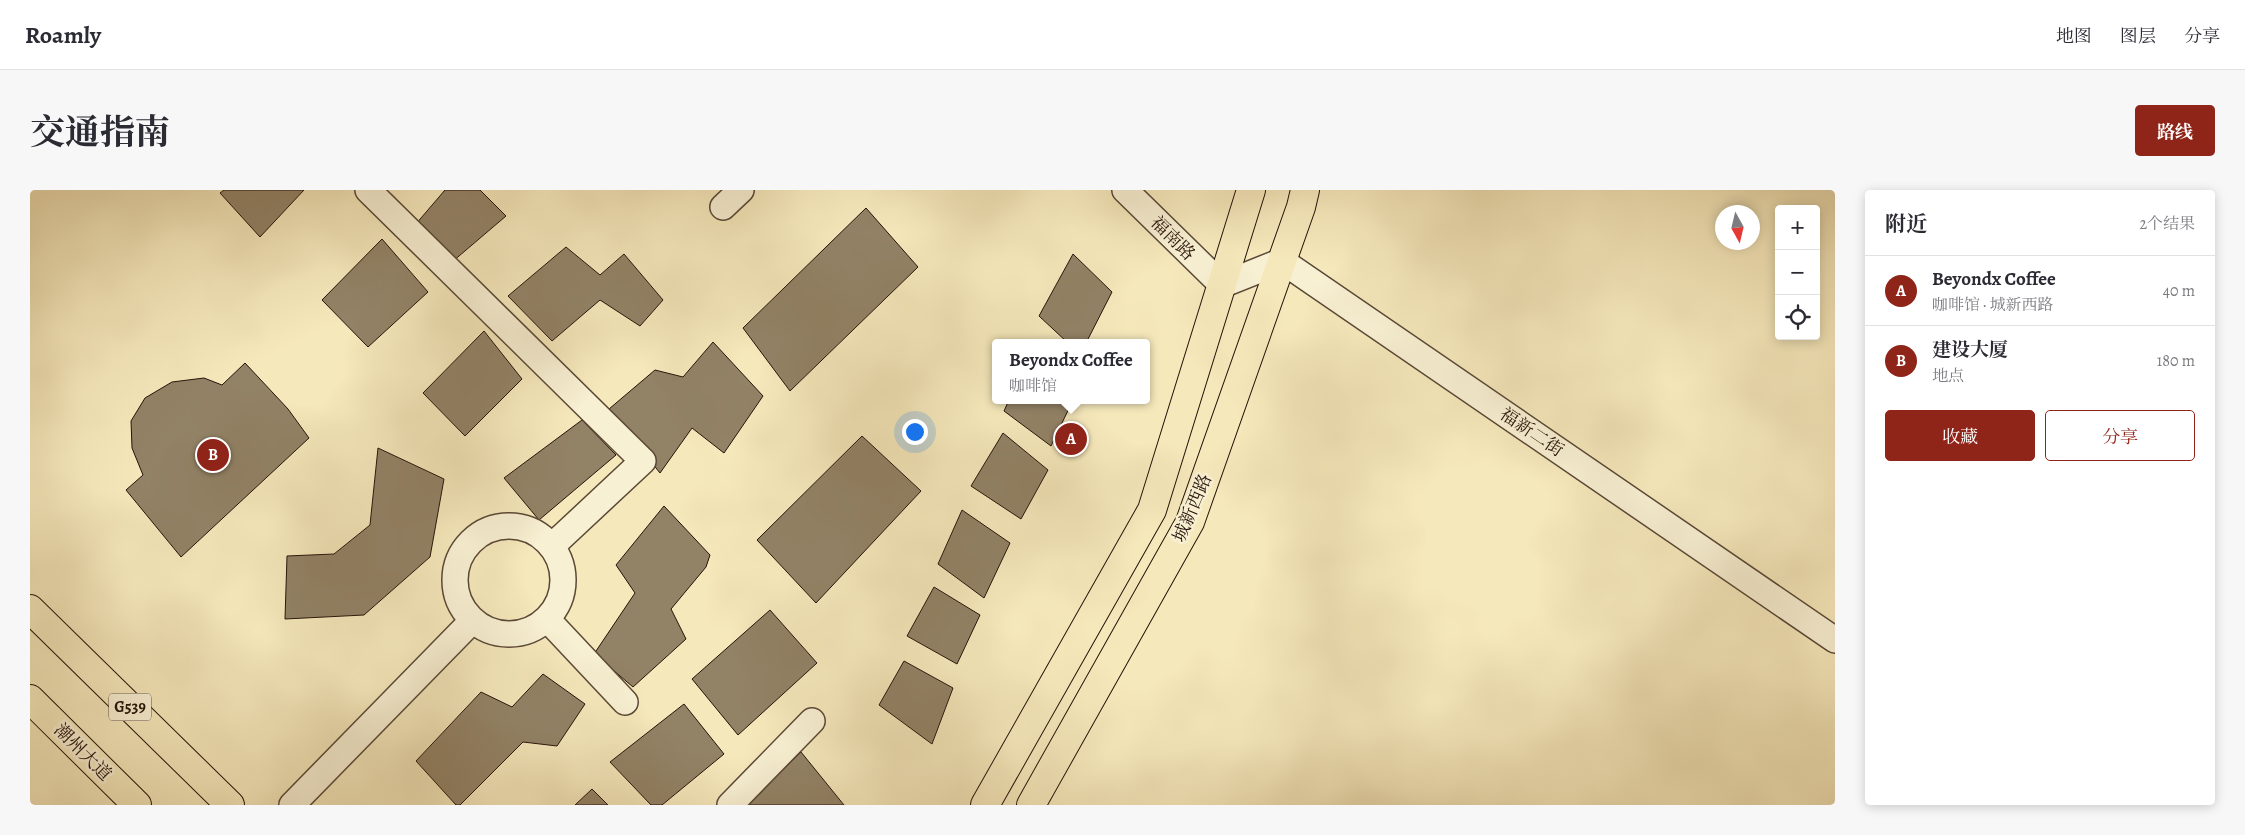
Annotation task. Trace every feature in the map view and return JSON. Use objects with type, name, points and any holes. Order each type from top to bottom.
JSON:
[{"type":"main road","name":"城新西路","points":[[985,805],[1152,510],[1251,190]]},
{"type":"main road","name":"城新西路","points":[[1031,805],[1190,522],[1301,207],[1305,190]]},
{"type":"main road","name":"G539","points":[[30,609],[230,805]]},
{"type":"main road","name":"潮州大道","points":[[30,699],[136,805]]},
{"type":"street","points":[[368,190],[643,461],[552,546]]},
{"type":"street","points":[[723,207],[741,190]]},
{"type":"street","name":"福南路","points":[[1125,190],[1222,285]]},
{"type":"street","points":[[1222,285],[1282,261]]},
{"type":"street","name":"福新二街","points":[[1282,261],[1835,640]]},
{"type":"street","points":[[504,527],[522,528],[538,535],[552,546],[560,562],[564,580],[561,597],[552,613],[546,619],[539,625],[523,632],[505,634],[488,630],[472,621],[462,606],[456,590],[456,572],[461,555],[472,541],[487,531],[504,527]]},
{"type":"street","points":[[546,619],[625,702]]},
{"type":"street","points":[[292,805],[472,621]]},
{"type":"street","points":[[730,805],[812,721]]},
{"type":"building","points":[[224,190],[304,190],[260,237],[220,193]]},
{"type":"building","points":[[445,190],[480,190],[506,216],[452,262],[415,225]]},
{"type":"building","points":[[866,208],[918,267],[790,391],[743,328]]},
{"type":"building","points":[[382,239],[428,292],[368,347],[322,300]]},
{"type":"building","points":[[566,247],[600,275],[624,254],[663,300],[640,326],[600,300],[552,341],[508,296]]},
{"type":"building","points":[[1073,254],[1112,292],[1088,339],[1064,339],[1039,316]]},
{"type":"building","points":[[484,331],[522,379],[465,436],[423,393]]},
{"type":"building","points":[[713,342],[763,396],[724,453],[692,428],[660,473],[609,409],[655,370],[683,377]]},
{"type":"building","points":[[245,363],[288,409],[309,438],[181,557],[126,490],[143,475],[132,448],[131,421],[145,398],[172,382],[204,378],[222,385]]},
{"type":"building","points":[[1007,404],[1071,404],[1051,446],[1004,411]]},
{"type":"building","points":[[582,420],[616,455],[539,520],[504,478]]},
{"type":"building","points":[[1003,433],[1048,470],[1021,519],[971,486]]},
{"type":"building","points":[[862,436],[921,491],[816,603],[757,540]]},
{"type":"building","points":[[378,448],[444,479],[430,557],[364,615],[285,619],[287,556],[334,554],[370,525]]},
{"type":"building","points":[[664,506],[710,555],[706,567],[671,609],[686,639],[633,687],[594,654],[635,593],[616,565]]},
{"type":"building","points":[[962,510],[1010,543],[984,598],[938,564]]},
{"type":"building","points":[[934,587],[980,615],[957,664],[907,636]]},
{"type":"building","points":[[770,610],[817,663],[738,735],[692,679]]},
{"type":"building","points":[[904,661],[953,688],[932,744],[879,705]]},
{"type":"building","points":[[543,674],[585,704],[557,746],[523,742],[460,805],[456,805],[416,761],[481,692],[512,707]]},
{"type":"building","points":[[684,704],[724,754],[662,805],[651,805],[610,762]]},
{"type":"building","points":[[801,752],[844,805],[748,805]]},
{"type":"building","points":[[592,789],[608,805],[575,805]]},
{"type":"place","name":"Beyondx Coffee","points":[[1071,439]]},
{"type":"place","name":"建设大厦","points":[[213,455]]}]
